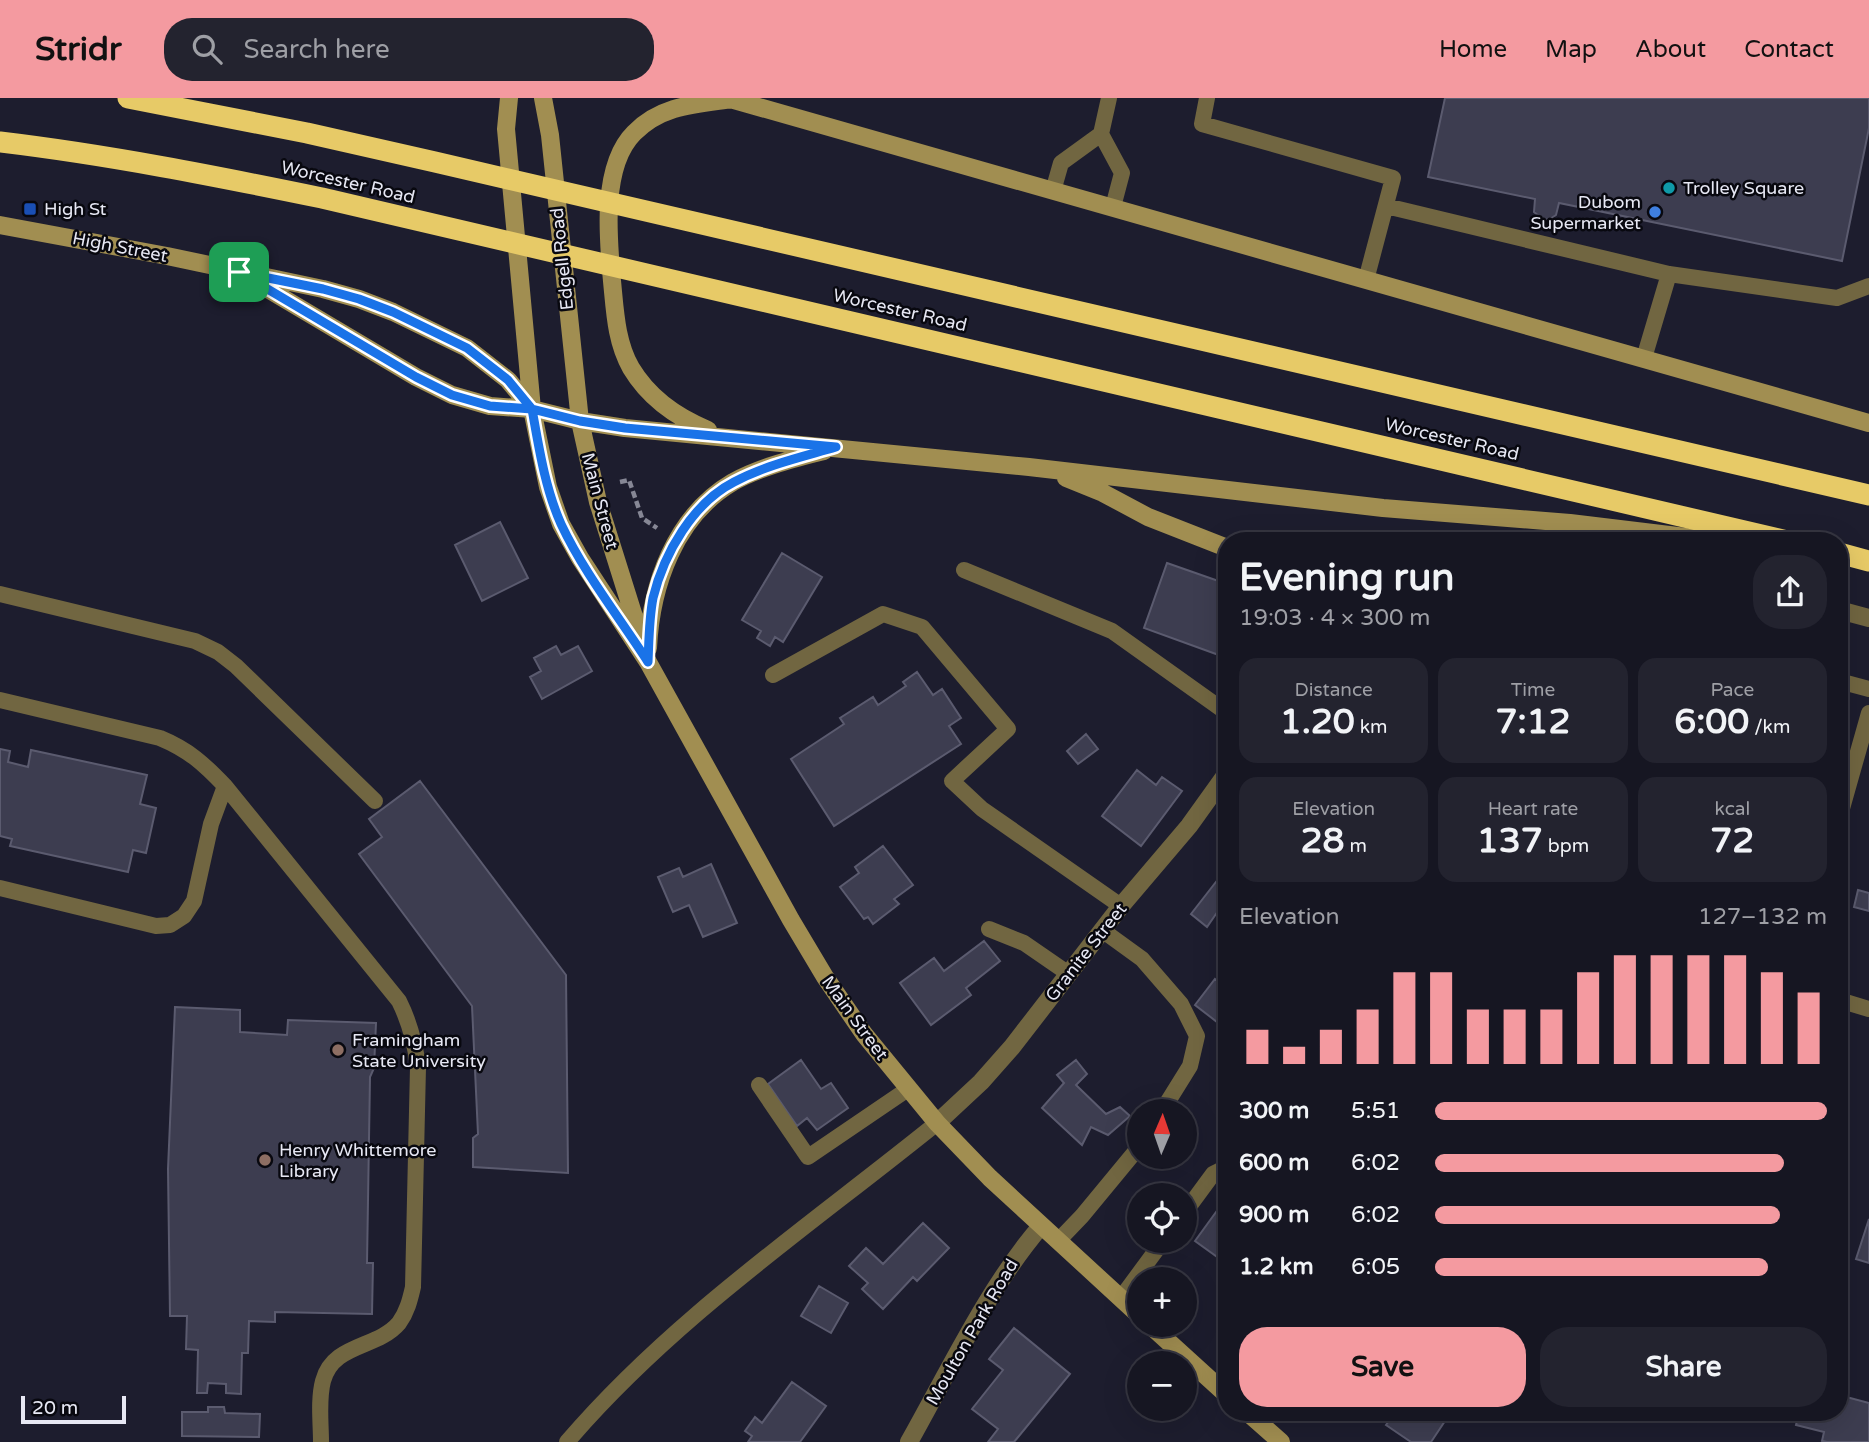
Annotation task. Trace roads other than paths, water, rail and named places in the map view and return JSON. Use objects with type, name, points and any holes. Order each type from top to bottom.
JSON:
[{"type":"highway","points":[[128,98],[307,133],[435,162],[1869,495]]},
{"type":"highway","name":"Worcester Road","points":[[0,142],[108,156],[322,198],[1749,532]]},
{"type":"highway","points":[[1848,557],[1869,563]]},
{"type":"main road","points":[[509,98],[506,129],[532,409],[580,421],[625,428],[1029,467],[1369,507],[1570,523],[1644,532]]},
{"type":"main road","name":"Edgell Road","points":[[543,98],[550,135],[566,308],[580,421]]},
{"type":"main road","points":[[726,438],[684,421],[644,386],[631,367],[622,348],[616,322],[608,237],[608,206],[613,178],[632,135],[668,109],[730,99],[1869,423]]},
{"type":"main road","name":"High Street","points":[[0,225],[93,241],[323,289],[359,299],[393,312],[467,348],[508,380],[532,409]]},
{"type":"main road","name":"High Street","points":[[239,272],[416,377],[452,395],[490,406],[532,409]]},
{"type":"main road","name":"Main Street","points":[[532,409],[548,487],[561,524],[648,662],[825,977],[864,1034],[937,1123],[1041,1226],[1127,1304]]},
{"type":"main road","name":"Main Street","points":[[580,421],[598,502],[648,662]]},
{"type":"main road","points":[[648,662],[649,622],[654,597],[669,555],[688,524],[708,501],[732,483],[788,460],[836,447]]},
{"type":"main road","points":[[1029,467],[1073,480],[1147,517],[1218,545]]},
{"type":"main road","points":[[1848,561],[1869,563]]},
{"type":"main road","points":[[1164,1337],[1218,1382]]},
{"type":"main road","points":[[1257,1421],[1281,1442]]},
{"type":"street","points":[[1848,612],[1869,618]]},
{"type":"street","name":"Granite Street","points":[[937,1123],[981,1082],[1004,1056],[1121,906],[1189,826],[1218,786]]},
{"type":"street","name":"Moulton Park Road","points":[[909,1442],[1000,1281],[1019,1251],[1041,1226]]},
{"type":"lane","points":[[1109,98],[1101,134],[1122,173],[1113,207]]},
{"type":"lane","points":[[1207,98],[1202,124],[1393,178],[1366,280]]},
{"type":"lane","points":[[1053,191],[1061,163],[1101,134]]},
{"type":"lane","points":[[1386,206],[1669,274],[1837,298],[1869,286]]},
{"type":"lane","points":[[1644,358],[1669,274]]},
{"type":"lane","points":[[964,570],[1112,631],[1218,707]]},
{"type":"lane","points":[[0,594],[195,641],[218,652],[236,666],[375,801]]},
{"type":"lane","points":[[772,675],[883,614],[922,627],[1008,729],[952,781],[982,809],[1121,906]]},
{"type":"lane","points":[[1848,683],[1869,689]]},
{"type":"lane","points":[[0,700],[160,738],[182,747],[203,763],[225,786],[398,1001],[409,1021],[416,1043],[418,1067],[413,1287],[409,1306],[398,1324],[345,1352],[331,1363],[323,1381],[321,1442]]},
{"type":"lane","points":[[1848,787],[1869,713]]},
{"type":"lane","points":[[0,888],[156,926],[170,925],[184,916],[194,901],[211,824],[225,786]]},
{"type":"lane","points":[[989,929],[1024,943],[1069,974]]},
{"type":"lane","points":[[1102,930],[1142,959],[1181,1004],[1197,1036],[1190,1066],[1169,1099]]},
{"type":"lane","points":[[1848,1003],[1869,1009]]},
{"type":"lane","points":[[759,1085],[808,1157],[908,1089]]},
{"type":"lane","points":[[567,1442],[618,1387],[694,1317],[937,1123]]},
{"type":"lane","points":[[1058,1241],[1127,1162]]},
{"type":"lane","points":[[1197,1196],[1213,1174],[1218,1172]]},
{"type":"lane","points":[[1121,1298],[1154,1253]]},
{"type":"place","name":"Trolley Square","points":[[1669,188]]},
{"type":"place","name":"High St","points":[[30,209]]},
{"type":"place","name":"Dubom Supermarket","points":[[1655,212]]},
{"type":"place","name":"Framingham State University","points":[[338,1050]]},
{"type":"place","name":"Henry Whittemore Library","points":[[265,1160]]}]
